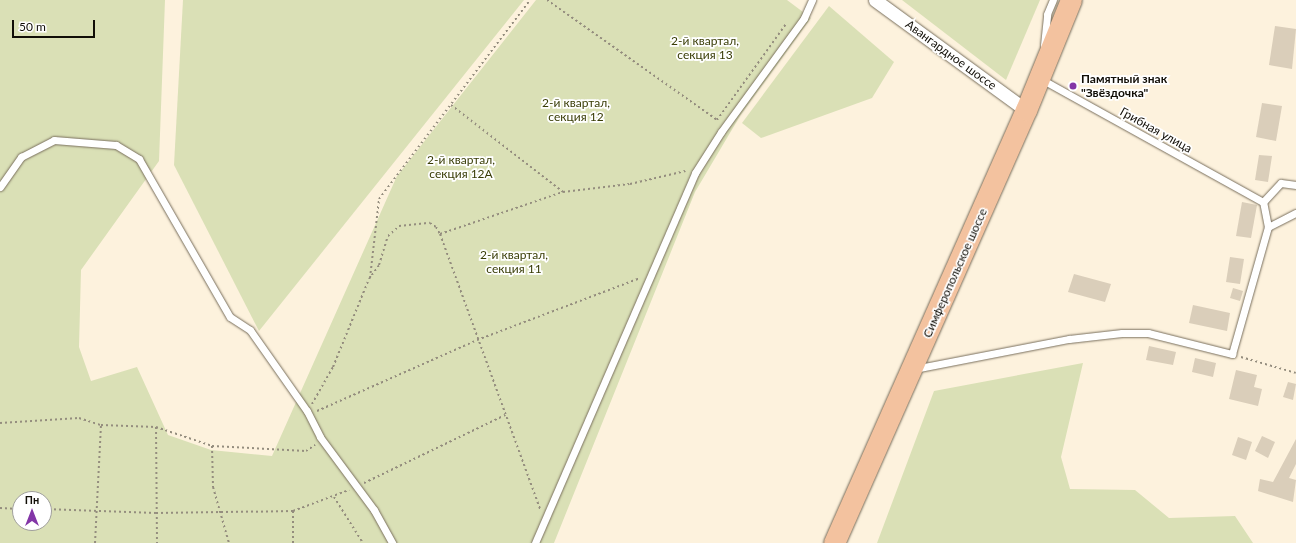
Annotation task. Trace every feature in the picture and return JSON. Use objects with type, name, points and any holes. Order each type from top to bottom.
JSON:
[{"type":"main road","name":"Симферопольское шоссе","points":[[834,543],[1026,110],[1057,34],[1074,3]]},
{"type":"street","name":"Авангардное шоссе","points":[[875,0],[1026,110]]},
{"type":"lane","points":[[535,543],[698,168],[804,18],[812,0]]},
{"type":"lane","points":[[1041,74],[1047,14],[1053,0]]},
{"type":"lane","name":"Грибная улица","points":[[1041,74],[1262,202]]},
{"type":"lane","points":[[0,187],[21,157],[54,140],[116,145],[139,159],[230,316],[250,330],[308,413],[320,436],[355,487],[374,510],[392,543]]},
{"type":"lane","points":[[912,370],[1069,339],[1122,333],[1148,334],[1232,354],[1268,227],[1262,202],[1281,183],[1296,185]]},
{"type":"lane","points":[[1268,227],[1296,213]]},
{"type":"path","points":[[369,280],[379,199],[530,0]]},
{"type":"path","points":[[547,0],[717,120],[786,24]]},
{"type":"path","points":[[450,105],[563,192]]},
{"type":"path","points":[[440,234],[563,192],[630,184],[698,168]]},
{"type":"path","points":[[308,413],[333,367],[369,280],[379,265],[392,230],[399,226],[430,223],[436,226],[440,234],[477,340],[545,522]]},
{"type":"path","points":[[308,413],[477,340],[652,273]]},
{"type":"path","points":[[1232,354],[1296,373]]},
{"type":"path","points":[[52,509],[156,513],[220,510],[293,511],[334,497],[505,415]]},
{"type":"path","points":[[0,423],[79,418],[101,425],[156,427],[212,446],[306,451],[313,448],[320,436]]},
{"type":"path","points":[[95,543],[98,511],[101,425]]},
{"type":"path","points":[[156,427],[157,543]]},
{"type":"path","points":[[212,446],[213,487],[229,543]]},
{"type":"path","points":[[334,497],[363,543]]},
{"type":"path","points":[[0,508],[12,509]]},
{"type":"path","points":[[293,511],[293,543]]},
{"type":"green space","points":[[0,0],[165,0],[159,161],[81,270],[79,347],[91,381],[137,367],[168,435],[211,450],[272,456],[397,176],[536,0],[787,0],[811,18],[740,116],[695,192],[554,543],[0,543]]},
{"type":"green space","points":[[183,0],[524,0],[259,331],[174,165]]},
{"type":"green space","points":[[902,0],[1040,0],[1006,80]]},
{"type":"green space","points":[[829,6],[894,62],[872,98],[761,138],[742,123]]},
{"type":"green space","points":[[1083,363],[1061,457],[1070,489],[1135,490],[1169,518],[1235,516],[1253,543],[877,543],[934,391]]},
{"type":"building","points":[[1275,26],[1296,29],[1292,69],[1269,65]]},
{"type":"building","points":[[1262,103],[1282,106],[1276,141],[1256,137]]},
{"type":"building","points":[[1259,155],[1272,156],[1268,182],[1255,180]]},
{"type":"building","points":[[1242,202],[1257,205],[1251,238],[1236,236]]},
{"type":"building","points":[[1230,257],[1244,259],[1240,284],[1226,282]]},
{"type":"building","points":[[1074,274],[1111,284],[1105,302],[1068,292]]},
{"type":"building","points":[[1233,288],[1243,291],[1240,301],[1230,298]]},
{"type":"building","points":[[1193,305],[1230,313],[1227,331],[1189,323]]},
{"type":"building","points":[[1149,346],[1176,352],[1173,365],[1146,360]]},
{"type":"building","points":[[1195,358],[1216,363],[1213,377],[1192,372]]},
{"type":"building","points":[[1236,370],[1257,375],[1254,387],[1262,389],[1258,406],[1229,399]]},
{"type":"building","points":[[1288,382],[1296,384],[1293,400],[1283,397]]},
{"type":"building","points":[[1262,436],[1275,442],[1268,458],[1255,451]]},
{"type":"building","points":[[1238,437],[1252,442],[1246,460],[1232,455]]},
{"type":"building","points":[[1296,439],[1296,464],[1289,478],[1296,480],[1293,502],[1258,491],[1260,479],[1273,482]]},
{"type":"place","name":"Памятный знак \"Звёздочка\"","points":[[1073,86]]},
{"type":"park label","name":"2-й квартал, секция 13","points":[[705,48]]},
{"type":"park label","name":"2-й квартал, секция 12","points":[[576,110]]},
{"type":"park label","name":"2-й квартал, секция 12А","points":[[461,167]]},
{"type":"park label","name":"2-й квартал, секция 11","points":[[514,262]]}]
